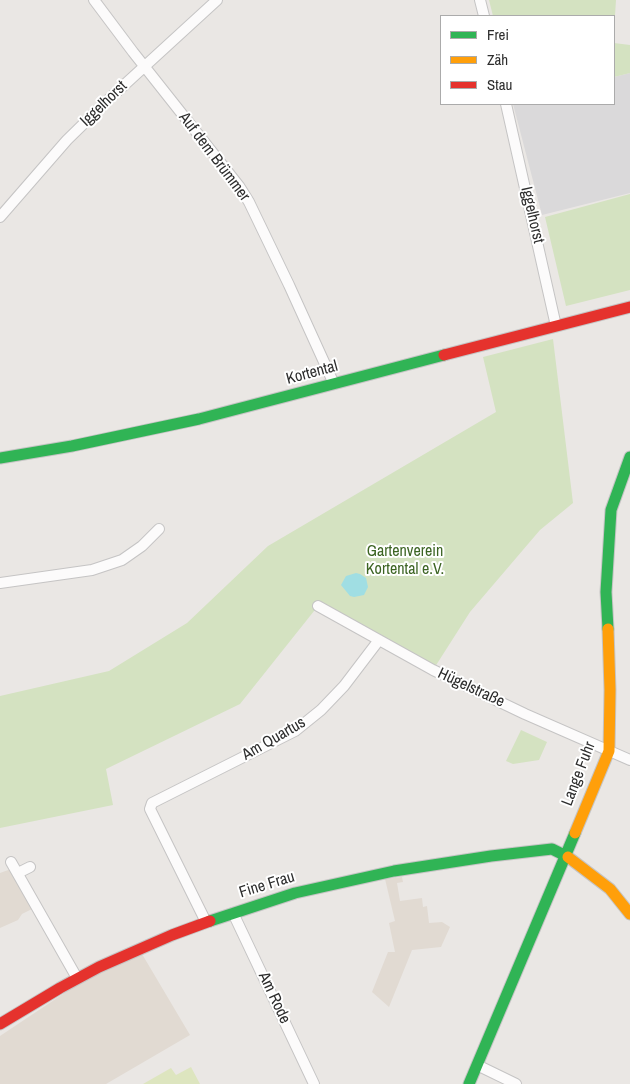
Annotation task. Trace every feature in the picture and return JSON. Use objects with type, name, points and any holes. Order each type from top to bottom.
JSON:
[{"type":"street","name":"Auf dem Brümmer","points":[[94,0],[230,174],[249,202],[334,384]]},
{"type":"street","name":"Iggelhorst","points":[[0,217],[67,140],[144,66],[217,0]]},
{"type":"street","points":[[480,0],[484,15]]},
{"type":"street","name":"Iggelhorst","points":[[506,105],[556,326]]},
{"type":"street","name":"Kortental","points":[[0,458],[72,446],[199,419],[630,307]]},
{"type":"street","name":"Lange Fuhr","points":[[469,1084],[609,751],[610,690],[606,592],[608,539],[611,510],[630,457]]},
{"type":"street","points":[[0,582],[92,570],[122,560],[142,546],[159,529]]},
{"type":"street","name":"Hügelstraße","points":[[318,606],[433,670],[630,760]]},
{"type":"street","name":"Am Quartus","points":[[206,922],[150,810],[152,803],[295,730],[321,710],[344,686],[379,640]]},
{"type":"street","name":"Fine Frau","points":[[0,1024],[77,978],[134,950],[206,922],[294,893],[394,871],[481,857],[552,849],[565,855]]},
{"type":"street","points":[[565,855],[610,889],[630,914]]},
{"type":"street","points":[[11,862],[77,978]]},
{"type":"street","points":[[18,874],[30,867]]},
{"type":"street","name":"Am Rode","points":[[233,913],[314,1084]]},
{"type":"street","points":[[477,1064],[516,1084]]},
{"type":"shaded area","points":[[630,73],[630,193],[542,215],[513,105],[615,105],[615,77]]},
{"type":"shaded area","points":[[11,869],[34,908],[22,914],[18,920],[0,928],[0,873]]},
{"type":"shaded area","points":[[402,877],[403,882],[397,883],[400,901],[422,898],[423,907],[427,906],[429,923],[442,922],[450,927],[441,947],[412,950],[389,1007],[372,992],[388,952],[395,952],[389,923],[395,921],[385,879]]},
{"type":"shaded area","points":[[142,954],[190,1035],[106,1084],[0,1084],[0,1036],[81,982]]},
{"type":"green space","points":[[489,0],[616,0],[615,16],[493,15]]},
{"type":"green space","points":[[615,43],[630,45],[630,73],[615,77]]},
{"type":"green space","points":[[630,194],[630,290],[566,306],[545,217]]},
{"type":"green space","name":"Gartenverein Kortental e.V.","points":[[553,339],[573,503],[540,530],[470,612],[433,670],[318,606],[240,704],[106,769],[113,805],[0,828],[0,696],[109,671],[187,623],[268,546],[496,412],[483,357]]},
{"type":"green space","points":[[521,730],[547,742],[539,760],[513,764],[506,761]]},
{"type":"green space","points":[[191,1067],[200,1084],[143,1084],[171,1068],[176,1075]]},
{"type":"water","points":[[356,573],[366,578],[368,587],[364,595],[354,597],[350,596],[341,585],[346,576]]},
{"type":"traffic: fast","points":[[0,458],[72,446],[199,419],[444,355]]},
{"type":"traffic: fast","points":[[608,629],[606,592],[611,510],[630,457]]},
{"type":"traffic: fast","points":[[469,1084],[575,833]]},
{"type":"traffic: fast","points":[[210,921],[295,893],[394,871],[552,849],[568,857]]},
{"type":"traffic: slow","points":[[575,833],[609,751],[608,629]]},
{"type":"traffic: slow","points":[[568,857],[610,889],[630,914]]},
{"type":"traffic: jam","points":[[444,355],[630,307]]},
{"type":"traffic: jam","points":[[0,1024],[99,967],[172,935],[210,921]]}]
